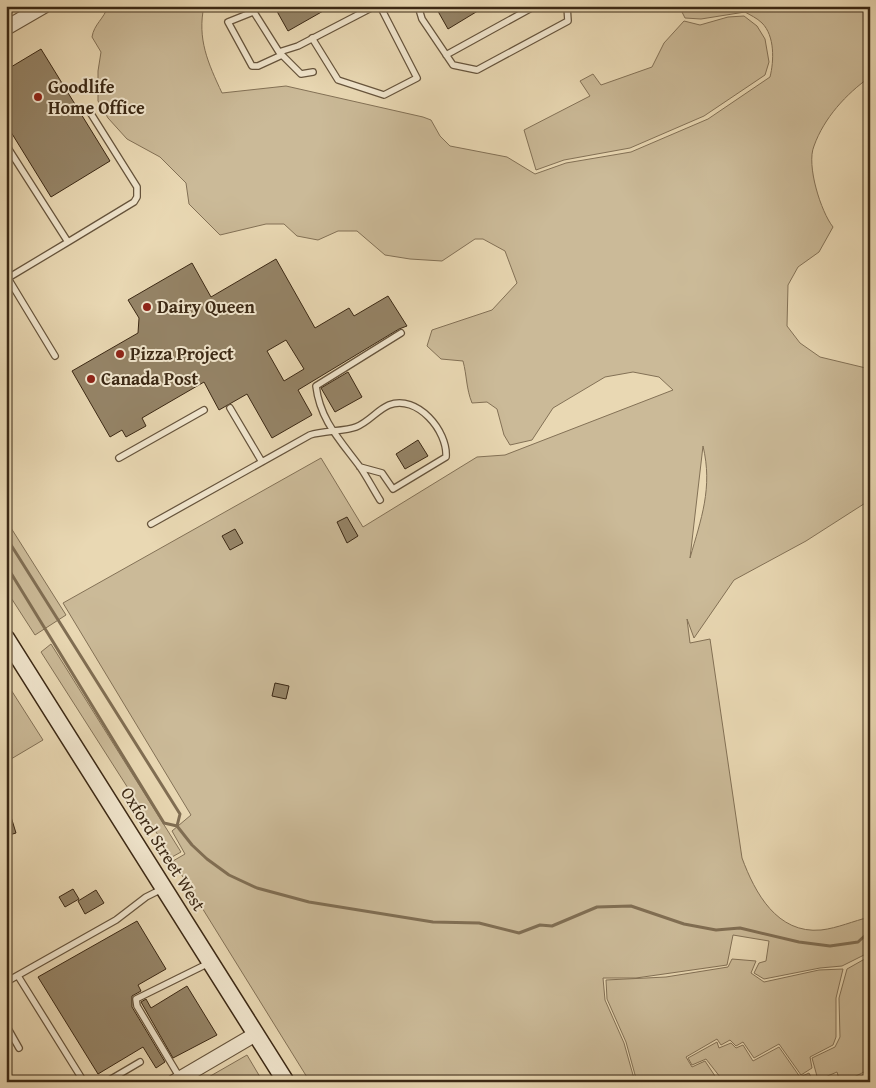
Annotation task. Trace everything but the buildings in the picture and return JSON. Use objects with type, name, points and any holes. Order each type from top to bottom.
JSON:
[{"type":"main road","name":"Oxford Street West","points":[[6,638],[286,1082]]},
{"type":"street","points":[[6,28],[44,6]]},
{"type":"street","points":[[177,1080],[256,1034]]},
{"type":"lane","points":[[312,72],[300,74],[281,53],[252,9],[228,22],[252,66],[258,66],[281,53],[375,6]]},
{"type":"lane","points":[[312,38],[338,80],[384,95],[416,78],[380,6]]},
{"type":"lane","points":[[418,6],[422,19],[453,65],[477,70],[568,21],[567,6]]},
{"type":"lane","points":[[446,55],[535,6]]},
{"type":"lane","points":[[55,356],[7,276],[134,202],[137,197],[137,187],[88,109]]},
{"type":"lane","points":[[6,145],[68,242]]},
{"type":"lane","points":[[380,500],[360,467],[330,430],[320,409],[316,386],[401,333]]},
{"type":"lane","points":[[151,524],[310,434],[355,427],[372,418],[389,405],[412,404],[430,418],[443,439],[447,451],[446,457],[393,489],[382,473],[360,467]]},
{"type":"lane","points":[[230,408],[262,462]]},
{"type":"lane","points":[[119,458],[204,410]]},
{"type":"lane","points":[[6,982],[116,920],[146,897],[164,888]]},
{"type":"lane","points":[[177,1080],[137,1006],[136,999],[211,962]]},
{"type":"lane","points":[[18,976],[84,1082]]},
{"type":"lane","points":[[6,1025],[19,1048]]},
{"type":"lane","points":[[106,1082],[140,1062]]},
{"type":"shaded area","points":[[108,6],[204,6],[202,29],[205,51],[222,93],[286,86],[423,117],[431,120],[440,136],[450,146],[507,157],[535,174],[566,163],[631,152],[708,119],[770,77],[773,56],[771,42],[766,28],[760,21],[745,12],[701,19],[685,18],[680,8],[683,6],[870,6],[870,77],[844,99],[830,116],[818,136],[812,154],[813,176],[816,188],[824,211],[833,227],[819,252],[798,267],[788,285],[787,326],[800,343],[820,357],[870,369],[870,500],[806,541],[734,580],[694,638],[687,619],[690,643],[710,639],[742,858],[754,885],[770,909],[780,918],[792,925],[806,929],[827,929],[870,917],[870,952],[842,966],[820,968],[764,979],[754,973],[759,963],[766,961],[769,941],[733,935],[727,965],[636,978],[603,978],[605,1000],[624,1043],[635,1082],[310,1082],[173,861],[185,854],[172,831],[191,815],[63,603],[321,458],[363,527],[477,457],[505,455],[673,390],[659,377],[633,372],[605,377],[553,408],[532,440],[510,445],[504,435],[497,409],[487,402],[472,403],[463,361],[441,359],[427,346],[432,330],[492,310],[517,283],[505,251],[483,239],[475,239],[442,261],[410,259],[385,255],[357,231],[338,231],[318,240],[297,236],[284,224],[266,224],[220,235],[189,204],[186,183],[160,157],[127,139],[108,118],[98,101],[98,71],[101,52],[92,37],[95,28]],"holes":[[[703,446],[707,476],[704,503],[690,558]]]},
{"type":"shaded area","points":[[744,16],[757,26],[765,39],[769,62],[765,75],[704,116],[630,148],[564,160],[536,170],[524,130],[590,96],[580,81],[593,74],[601,85],[652,67],[664,43],[684,21],[700,25],[728,17]]},
{"type":"shaded area","points":[[6,520],[66,615],[35,635],[6,590]]},
{"type":"shaded area","points":[[51,644],[181,852],[172,857],[41,652]]},
{"type":"shaded area","points":[[6,682],[43,740],[6,762]]},
{"type":"shaded area","points":[[870,956],[870,1069],[844,1082],[840,1082],[837,1072],[818,1080],[812,1058],[835,1047],[840,1037],[839,998],[847,969]]},
{"type":"shaded area","points":[[732,959],[756,961],[751,973],[764,982],[819,970],[843,969],[836,998],[836,1037],[833,1045],[810,1057],[812,1068],[801,1075],[779,1044],[754,1058],[743,1042],[736,1046],[730,1040],[721,1045],[717,1039],[686,1057],[692,1067],[705,1061],[719,1082],[637,1082],[626,1042],[607,999],[606,980],[666,977],[728,967]]},
{"type":"shaded area","points":[[717,1042],[719,1048],[731,1043],[736,1048],[743,1045],[753,1061],[779,1047],[800,1077],[809,1073],[813,1081],[724,1082],[706,1059],[692,1065],[688,1058]]},
{"type":"shaded area","points":[[247,1055],[263,1082],[200,1082]]},
{"type":"waterway","points":[[6,537],[180,814],[177,826]]},
{"type":"waterway","points":[[6,565],[164,823],[177,826],[192,845],[229,875],[257,888],[309,902],[433,922],[479,923],[519,933],[540,925],[552,926],[597,907],[631,906],[684,924],[716,930],[740,928],[799,942],[830,946],[858,942],[870,931]]},
{"type":"place","name":"Goodlife Home Office","points":[[38,97]]},
{"type":"place","name":"Dairy Queen","points":[[147,307]]},
{"type":"place","name":"Pizza Project","points":[[120,354]]},
{"type":"place","name":"Canada Post","points":[[91,379]]}]
